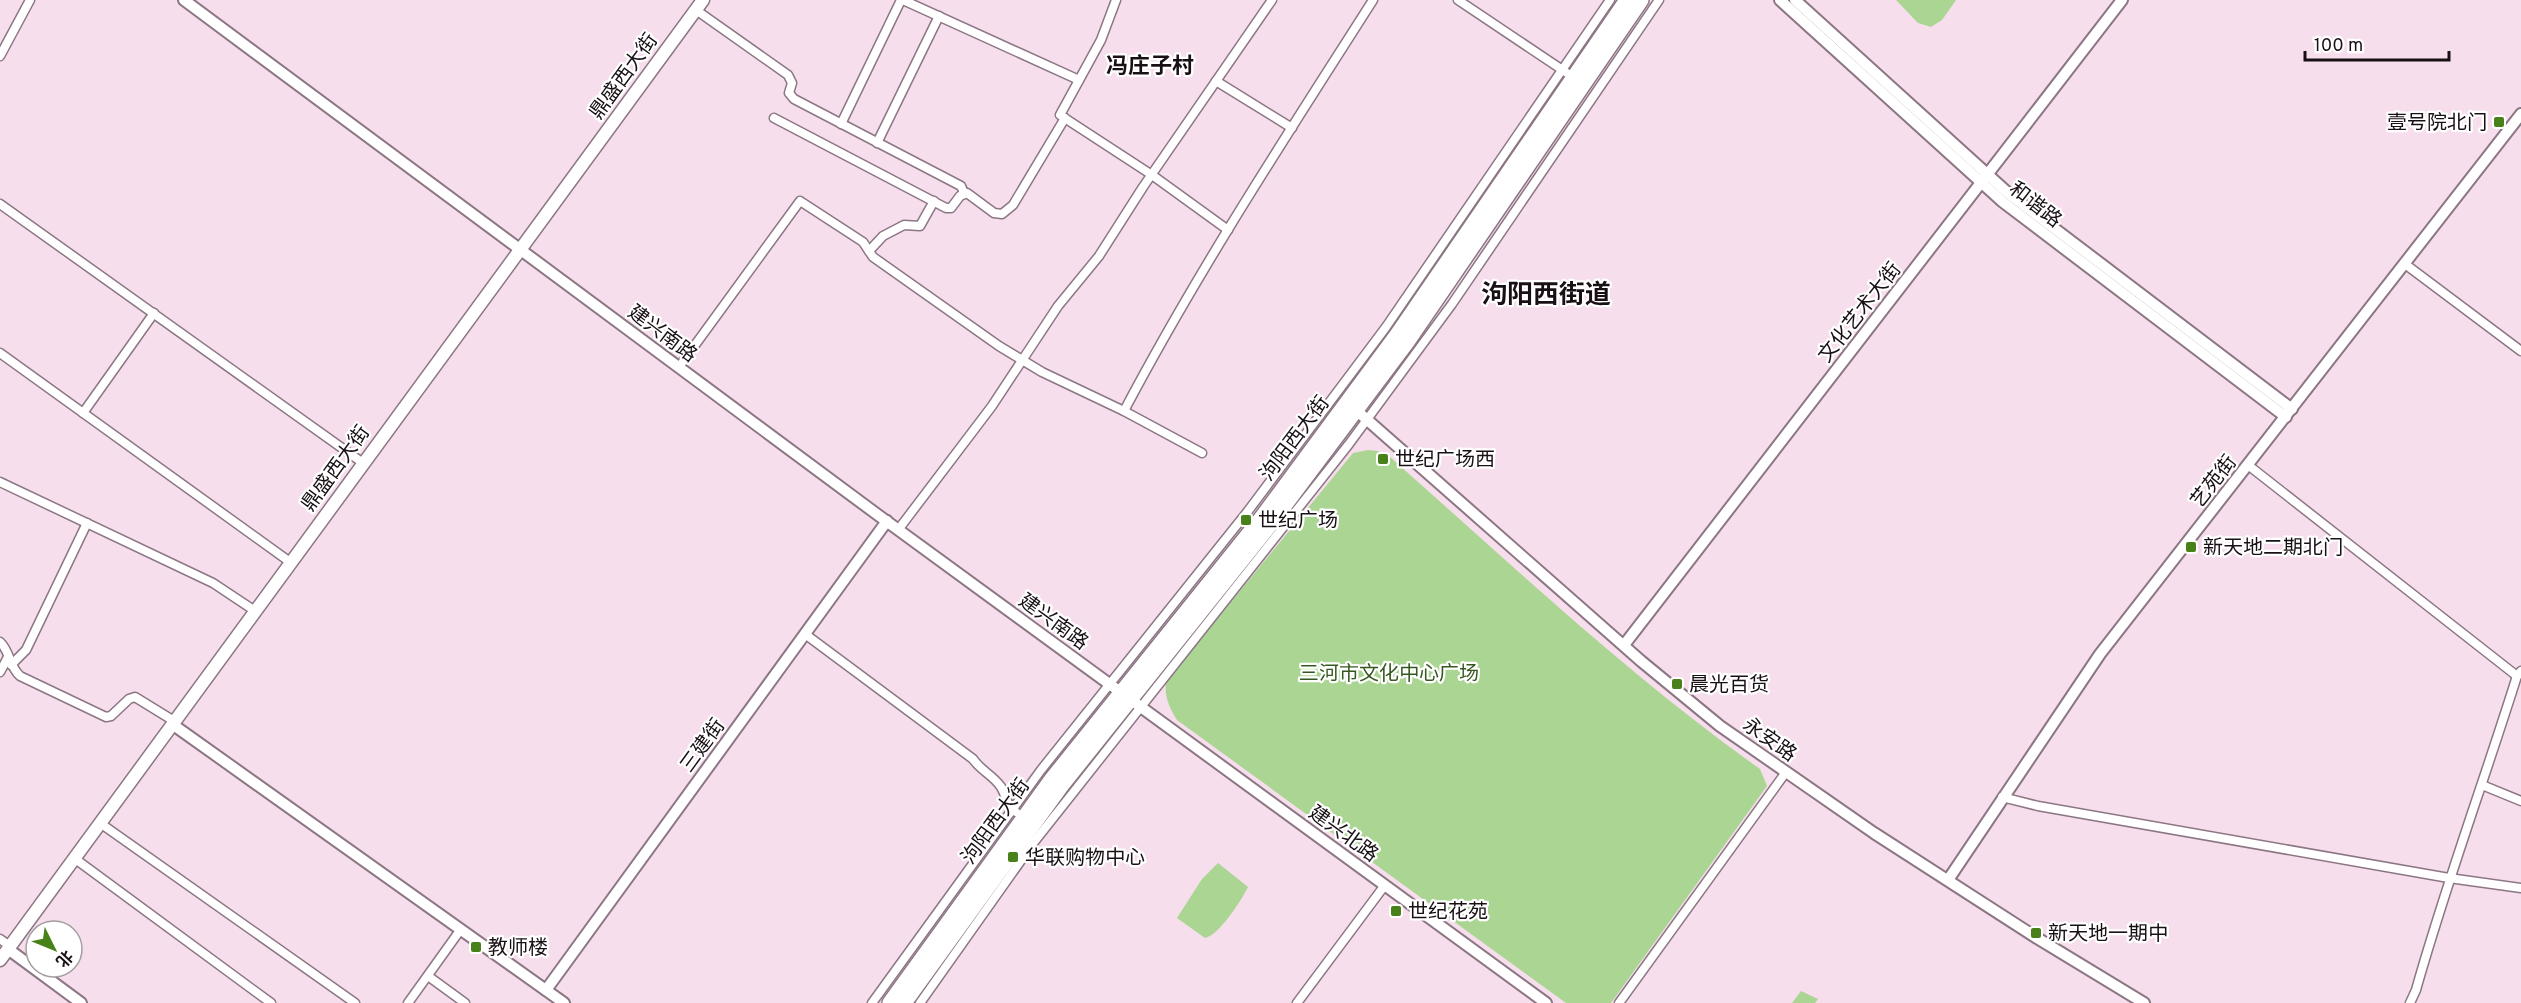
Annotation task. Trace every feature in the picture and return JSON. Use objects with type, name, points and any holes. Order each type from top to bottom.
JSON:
[{"type":"highway","name":"泃阳西大街","points":[[904,1003],[1125,696],[1334,422],[1437,280],[1569,74],[1627,0]]},
{"type":"highway","name":"泃阳西大街","points":[[890,1003],[1018,813],[1125,696],[1362,415],[1641,0]]},
{"type":"main road","name":"鼎盛西大街","points":[[4,949],[100,823],[699,5]]},
{"type":"street","points":[[0,56],[30,0]]},
{"type":"street","name":"建兴南路","points":[[184,0],[1125,696]]},
{"type":"street","points":[[841,124],[902,0],[1079,80]]},
{"type":"street","points":[[1116,0],[1101,40],[1060,115],[1152,175],[1228,230]]},
{"type":"street","points":[[898,530],[992,406],[1058,306],[1099,256],[1272,0]]},
{"type":"street","points":[[1124,411],[1156,349],[1228,230],[1373,0]]},
{"type":"street","points":[[1458,0],[1569,74],[1610,0]]},
{"type":"street","points":[[1362,415],[1452,304],[1659,0]]},
{"type":"street","name":"和谐路","points":[[1780,0],[1984,179],[2158,309],[2289,413]]},
{"type":"street","name":"和谐路","points":[[1795,0],[1984,179]]},
{"type":"street","name":"文化艺术大街","points":[[1623,645],[2122,0]]},
{"type":"street","points":[[699,5],[788,75],[792,83],[789,93],[794,99],[960,186],[964,193],[977,199],[994,213],[1005,213],[1013,205],[1065,118]]},
{"type":"street","points":[[877,143],[939,16]]},
{"type":"street","points":[[1216,81],[1292,128]]},
{"type":"street","name":"艺苑街","points":[[1948,880],[2100,654],[2521,114]]},
{"type":"street","points":[[774,117],[949,209],[964,193]]},
{"type":"street","points":[[679,367],[801,201],[863,242],[873,257],[1022,360],[1202,453]]},
{"type":"street","points":[[869,251],[883,236],[904,225],[920,226],[934,201]]},
{"type":"street","points":[[0,204],[363,463]]},
{"type":"street","points":[[2405,264],[2521,351]]},
{"type":"street","points":[[83,413],[154,313]]},
{"type":"street","points":[[0,353],[290,562]]},
{"type":"street","name":"永安路","points":[[1362,415],[1623,645],[1720,726],[1948,880],[2144,1003]]},
{"type":"street","points":[[2248,465],[2519,677],[2449,878],[2410,1003]]},
{"type":"street","points":[[0,482],[213,583],[255,611]]},
{"type":"street","name":"三建街","points":[[546,990],[887,522]]},
{"type":"street","points":[[0,672],[9,661],[26,650],[87,523]]},
{"type":"street","points":[[805,634],[973,759],[1002,788],[1008,806],[1018,813],[872,1003]]},
{"type":"street","points":[[0,642],[5,648],[9,661],[20,676],[106,717],[111,717],[129,699],[135,698],[173,722],[564,1003]]},
{"type":"street","points":[[920,1003],[1034,842],[1125,696]]},
{"type":"street","name":"建兴北路","points":[[1125,696],[1546,1003]]},
{"type":"street","points":[[1619,1003],[1786,772]]},
{"type":"street","points":[[2482,785],[2521,801]]},
{"type":"street","points":[[2002,797],[2038,806],[2449,878],[2521,888]]},
{"type":"street","points":[[100,823],[355,1003]]},
{"type":"street","points":[[74,858],[270,1003]]},
{"type":"street","points":[[1297,1003],[1385,885]]},
{"type":"street","points":[[408,1003],[461,929]]},
{"type":"street","points":[[4,949],[81,1003]]},
{"type":"street","points":[[428,976],[465,1003]]},
{"type":"green space","points":[[1896,0],[1956,0],[1942,20],[1931,27],[1918,23]]},
{"type":"green space","name":"三河市文化中心广场","points":[[1378,451],[1390,457],[1617,658],[1760,769],[1767,786],[1611,1003],[1566,1003],[1177,720],[1169,706],[1166,697],[1166,681],[1353,453]]},
{"type":"green space","points":[[1218,863],[1248,887],[1223,924],[1211,936],[1205,938],[1177,918],[1202,879]]},
{"type":"green space","points":[[1801,991],[1818,999],[1815,1003],[1792,1003]]},
{"type":"place","name":"壹号院北门","points":[[2499,122]]},
{"type":"place","name":"世纪广场西","points":[[1383,459]]},
{"type":"place","name":"世纪广场","points":[[1246,520]]},
{"type":"place","name":"新天地二期北门","points":[[2191,547]]},
{"type":"place","name":"晨光百货","points":[[1677,684]]},
{"type":"place","name":"华联购物中心","points":[[1013,857]]},
{"type":"place","name":"世纪花苑","points":[[1396,911]]},
{"type":"place","name":"新天地一期中","points":[[2036,933]]},
{"type":"place","name":"教师楼","points":[[476,947]]},
{"type":"district","name":"冯庄子村","points":[[1150,65]]},
{"type":"district","name":"泃阳西街道","points":[[1546,294]]}]
